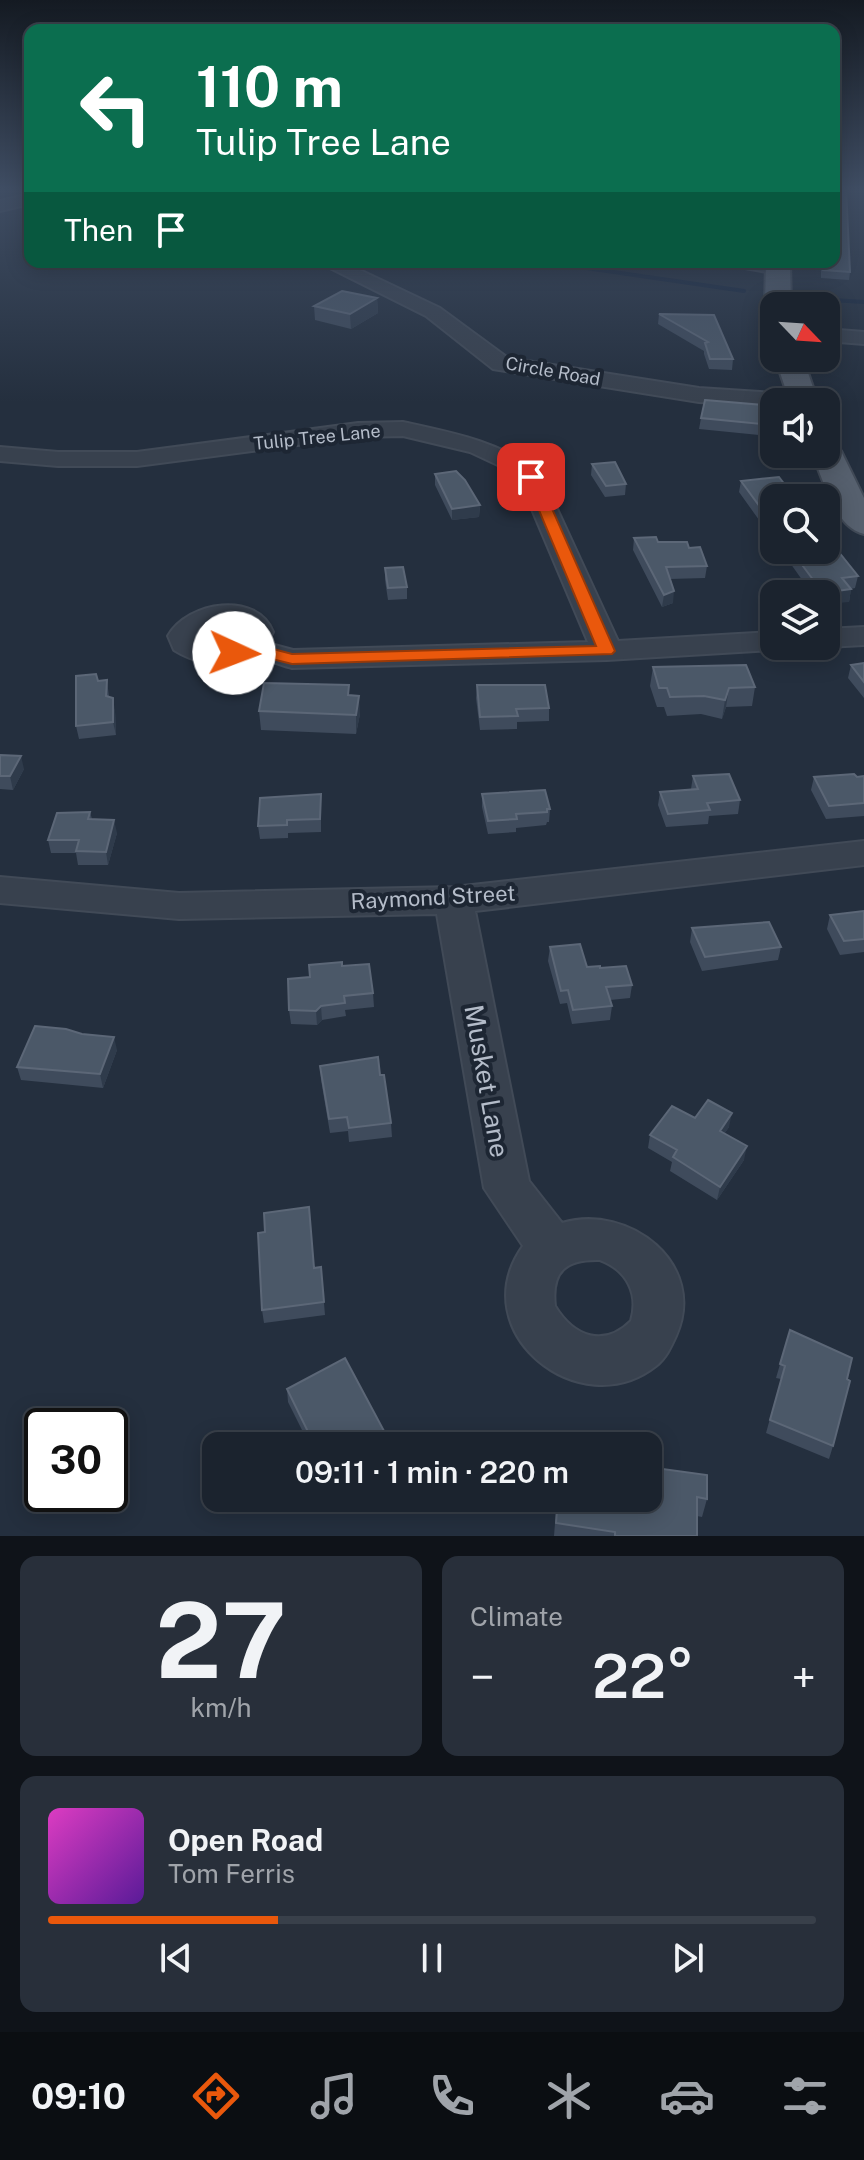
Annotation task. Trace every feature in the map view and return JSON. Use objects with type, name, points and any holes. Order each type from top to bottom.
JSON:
[{"type":"main road","points":[[778,268],[778,292]]},
{"type":"main road","points":[[834,468],[856,515],[864,524]]},
{"type":"street","name":"Circle Road","points":[[341,268],[433,312],[501,364],[699,395],[760,399]]},
{"type":"street","points":[[840,336],[864,338]]},
{"type":"street","name":"Tulip Tree Lane","points":[[0,454],[58,459],[137,459],[358,430],[403,429],[478,446],[511,462],[531,477],[607,651]]},
{"type":"street","points":[[840,637],[864,636]]},
{"type":"street","points":[[247,647],[292,659],[607,651],[760,642]]},
{"type":"street","name":"Raymond Street","points":[[0,890],[179,906],[454,900],[864,853]]},
{"type":"street","name":"Musket Lane","points":[[454,900],[507,1188],[553,1248]]},
{"type":"building","points":[[840,259],[849,259],[850,272],[823,270],[840,268]]},
{"type":"building","points":[[342,291],[377,298],[350,314],[314,306]]},
{"type":"building","points":[[659,314],[714,315],[733,359],[710,359],[705,343],[708,342]]},
{"type":"building","points":[[705,400],[760,405],[760,424],[701,418]]},
{"type":"building","points":[[615,462],[626,484],[606,486],[592,464]]},
{"type":"building","points":[[456,471],[480,505],[452,509],[435,474]]},
{"type":"building","points":[[779,477],[784,484],[760,484],[760,507],[741,481]]},
{"type":"building","points":[[656,537],[658,542],[687,542],[689,548],[700,547],[707,566],[666,567],[674,591],[664,595],[634,538]]},
{"type":"building","points":[[840,554],[858,576],[842,578],[851,589],[840,591],[840,580],[813,580],[801,564],[840,564]]},
{"type":"building","points":[[403,567],[407,587],[388,588],[385,568]]},
{"type":"building","points":[[864,663],[864,682],[851,665]]},
{"type":"building","points":[[746,665],[755,687],[729,688],[725,700],[704,696],[670,697],[667,688],[659,688],[653,667]]},
{"type":"building","points":[[96,674],[98,681],[107,680],[106,696],[113,698],[113,722],[76,726],[76,676]]},
{"type":"building","points":[[264,683],[349,685],[348,695],[359,696],[356,715],[259,711]]},
{"type":"building","points":[[477,685],[545,685],[549,708],[516,709],[518,716],[480,717]]},
{"type":"building","points":[[0,755],[21,756],[10,776],[0,776]]},
{"type":"building","points":[[729,774],[740,800],[707,803],[710,810],[668,814],[660,792],[698,789],[693,776]]},
{"type":"building","points":[[864,776],[864,803],[829,806],[814,777]]},
{"type":"building","points":[[545,790],[550,809],[547,812],[516,814],[517,819],[488,821],[482,794]]},
{"type":"building","points":[[321,794],[320,819],[287,820],[287,825],[258,826],[260,798]]},
{"type":"building","points":[[90,812],[88,819],[114,820],[106,852],[76,851],[79,840],[48,840],[57,813]]},
{"type":"building","points":[[864,911],[864,939],[844,941],[830,915]]},
{"type":"building","points":[[769,922],[781,947],[705,957],[692,928]]},
{"type":"building","points":[[580,944],[587,967],[626,966],[632,985],[606,987],[612,1006],[573,1010],[568,990],[561,991],[550,947]]},
{"type":"building","points":[[342,962],[342,966],[369,964],[373,993],[344,996],[345,1003],[321,1006],[316,1011],[289,1010],[288,979],[310,977],[309,965]]},
{"type":"building","points":[[35,1026],[114,1037],[100,1074],[17,1067]]},
{"type":"building","points":[[378,1057],[380,1075],[384,1075],[391,1123],[349,1128],[347,1117],[329,1119],[320,1066]]},
{"type":"building","points":[[708,1100],[732,1113],[720,1131],[747,1146],[720,1187],[673,1157],[677,1150],[650,1135],[672,1106],[695,1118]]},
{"type":"building","points":[[309,1207],[314,1268],[321,1267],[324,1302],[262,1310],[258,1233],[265,1232],[264,1213]]},
{"type":"building","points":[[790,1330],[852,1358],[847,1379],[850,1381],[833,1446],[770,1420],[785,1366],[780,1364]]},
{"type":"building","points":[[345,1358],[385,1432],[308,1432],[287,1389]]},
{"type":"building","points":[[662,1469],[707,1475],[707,1499],[697,1497],[697,1536],[615,1536],[615,1532],[556,1523],[557,1512],[662,1512]]},
{"type":"waterway","points":[[586,268],[744,291]]},
{"type":"waterway","points":[[840,300],[864,302]]},
{"type":"route","points":[[234,653],[247,647],[292,659],[607,651],[531,477]]}]
